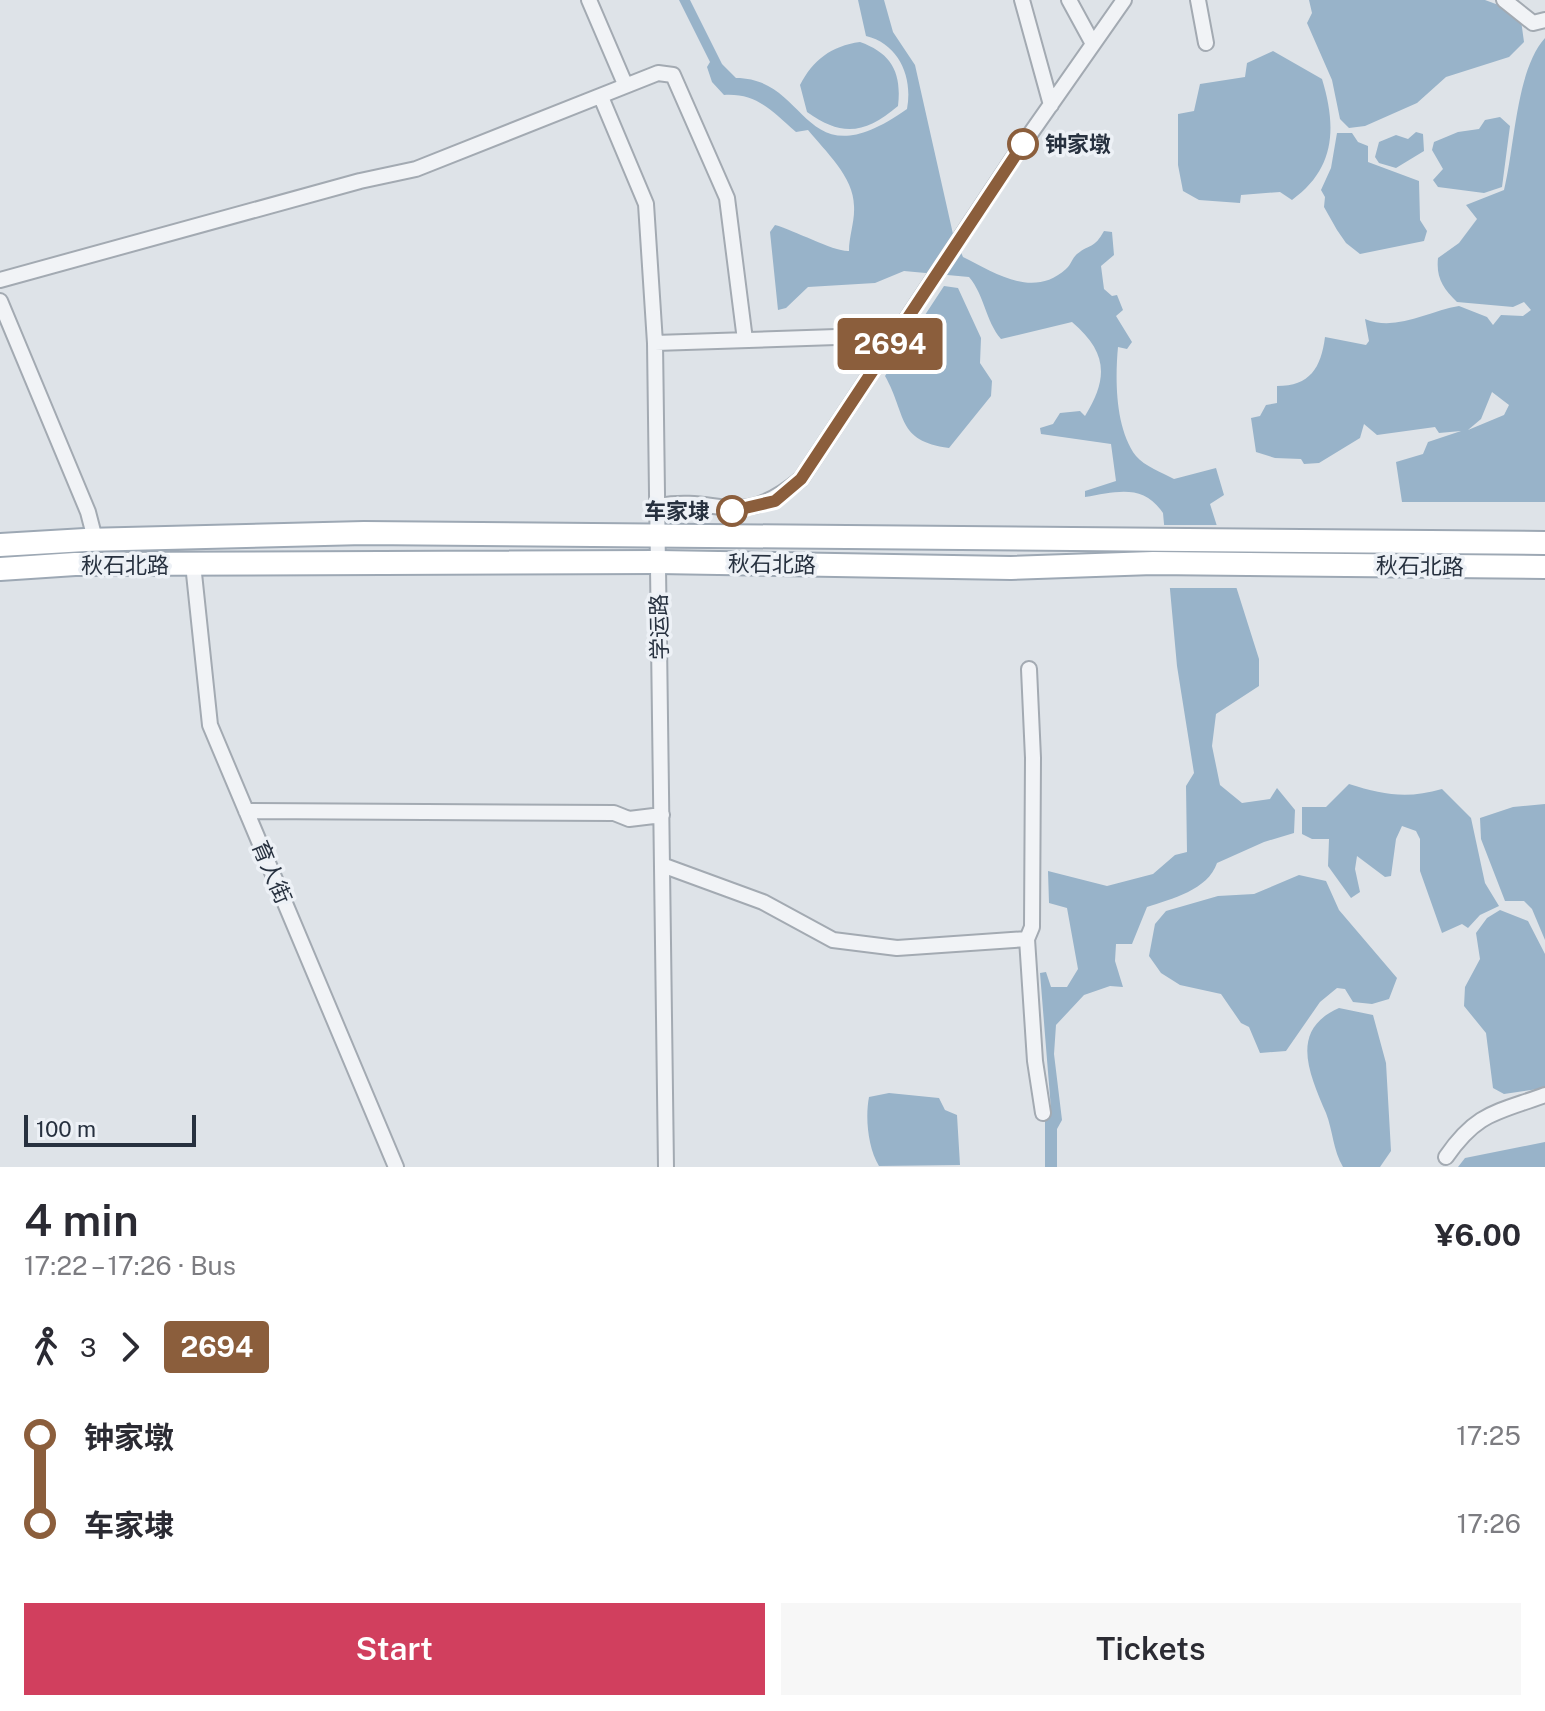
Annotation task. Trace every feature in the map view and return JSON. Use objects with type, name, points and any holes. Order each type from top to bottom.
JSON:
[{"type":"main road","name":"秋石北路","points":[[0,545],[95,539],[364,533],[659,538],[1545,543]]},
{"type":"main road","name":"秋石北路","points":[[0,569],[75,564],[658,562],[1011,568],[1153,563],[1545,567]]},
{"type":"street","points":[[589,0],[625,84]]},
{"type":"street","points":[[1022,0],[1051,105]]},
{"type":"street","points":[[1069,0],[1093,44]]},
{"type":"street","points":[[658,506],[697,505],[733,511],[775,501],[801,479],[1124,0]]},
{"type":"street","points":[[1198,0],[1206,43]]},
{"type":"street","points":[[1504,0],[1533,23],[1545,20]]},
{"type":"street","points":[[0,280],[416,169],[658,73],[673,75],[727,198],[745,340]]},
{"type":"street","name":"学运路","points":[[601,97],[646,204],[655,343],[666,1167]]},
{"type":"street","points":[[0,301],[88,512],[95,539]]},
{"type":"street","points":[[655,343],[896,335]]},
{"type":"street","name":"育人街","points":[[193,564],[210,725],[396,1167]]},
{"type":"street","points":[[1029,669],[1033,773],[1032,927],[1027,939],[1035,1061],[1043,1113]]},
{"type":"street","points":[[246,811],[614,813],[629,819],[662,815]]},
{"type":"street","points":[[662,865],[763,902],[833,940],[897,948],[1027,939]]},
{"type":"street","points":[[1446,1157],[1465,1130],[1481,1117],[1545,1095]]},
{"type":"water","points":[[679,0],[690,0],[722,64],[736,78],[761,82],[779,93],[810,122],[826,132],[846,136],[872,129],[907,109],[908,85],[901,64],[887,46],[866,36],[858,0],[884,0],[893,32],[915,65],[953,234],[963,257],[1001,276],[1027,283],[1040,282],[1066,269],[1075,256],[1095,243],[1104,231],[1112,232],[1114,255],[1101,266],[1104,289],[1112,296],[1117,295],[1123,310],[1116,316],[1132,342],[1127,349],[1118,347],[1117,374],[1120,418],[1129,445],[1144,463],[1174,479],[1216,468],[1224,495],[1210,504],[1259,659],[1259,686],[1216,714],[1212,746],[1220,785],[1242,803],[1270,799],[1277,788],[1295,810],[1294,833],[1264,842],[1217,863],[1206,880],[1197,887],[1147,907],[1132,944],[1116,944],[1115,961],[1123,987],[1110,986],[1084,995],[1056,1025],[1054,1054],[1062,1120],[1057,1129],[1057,1167],[1045,1167],[1045,1119],[1051,1109],[1040,973],[1046,972],[1051,987],[1067,987],[1078,969],[1067,908],[1049,903],[1048,871],[1107,886],[1153,874],[1175,855],[1187,852],[1186,786],[1194,773],[1177,666],[1163,513],[1155,503],[1138,493],[1118,492],[1085,497],[1085,491],[1116,481],[1111,444],[1041,434],[1040,428],[1053,424],[1060,413],[1080,411],[1085,416],[1098,389],[1101,366],[1098,355],[1084,333],[1072,322],[1001,339],[969,277],[904,271],[875,283],[808,287],[786,308],[778,310],[770,232],[775,225],[849,251],[853,195],[844,175],[808,130],[796,132],[755,100],[724,95],[712,82],[707,67],[710,62]]},
{"type":"water","points":[[1309,0],[1485,0],[1520,13],[1524,42],[1509,57],[1446,77],[1417,103],[1365,126],[1349,128],[1340,119],[1332,80],[1307,23],[1312,13]]},
{"type":"water","points":[[1545,38],[1545,502],[1402,502],[1396,462],[1423,454],[1428,442],[1461,431],[1439,433],[1435,427],[1377,435],[1364,424],[1360,438],[1319,463],[1304,464],[1301,459],[1275,458],[1256,452],[1251,418],[1260,416],[1266,405],[1277,403],[1277,386],[1298,383],[1312,373],[1320,358],[1325,337],[1366,345],[1369,341],[1365,319],[1400,322],[1459,306],[1487,317],[1493,325],[1501,315],[1523,316],[1531,310],[1524,302],[1513,307],[1457,302],[1442,282],[1438,258],[1459,243],[1477,219],[1466,205],[1504,190],[1522,89],[1535,52]],"holes":[[[1492,392],[1509,405],[1504,415],[1468,430],[1481,419]]]},
{"type":"water","points":[[860,42],[880,52],[892,65],[898,83],[898,106],[864,127],[831,126],[807,112],[800,85],[824,56],[840,47]]},
{"type":"water","points":[[1273,51],[1322,79],[1330,114],[1330,131],[1329,146],[1317,175],[1292,200],[1280,192],[1241,195],[1240,203],[1199,200],[1183,191],[1178,165],[1178,114],[1194,111],[1200,84],[1245,77],[1247,63]]},
{"type":"water","points":[[1500,117],[1510,126],[1502,187],[1484,193],[1438,187],[1433,180],[1443,169],[1432,150],[1434,142],[1458,132],[1479,129],[1485,120]]},
{"type":"water","points":[[1416,132],[1423,134],[1424,151],[1396,168],[1379,163],[1375,157],[1379,142],[1396,135],[1408,139]]},
{"type":"water","points":[[1337,133],[1352,133],[1358,142],[1368,146],[1368,162],[1419,181],[1420,220],[1427,231],[1424,241],[1360,254],[1346,243],[1324,207],[1325,197],[1321,190],[1331,168]]},
{"type":"water","points":[[944,286],[958,288],[981,338],[980,363],[992,381],[991,396],[949,448],[920,439],[911,432],[885,376]]},
{"type":"water","points":[[1349,784],[1396,794],[1442,789],[1471,818],[1485,883],[1499,906],[1480,915],[1468,928],[1462,924],[1442,933],[1420,871],[1420,839],[1416,831],[1402,826],[1396,839],[1391,876],[1385,877],[1357,856],[1355,869],[1360,892],[1351,898],[1328,866],[1329,839],[1312,839],[1302,834],[1302,807],[1326,807]]},
{"type":"water","points":[[1545,804],[1545,940],[1532,909],[1524,901],[1505,901],[1481,839],[1480,818],[1513,807]]},
{"type":"water","points":[[1299,875],[1326,881],[1339,910],[1397,978],[1389,999],[1372,1004],[1353,1002],[1345,989],[1337,988],[1320,1002],[1286,1051],[1260,1053],[1249,1027],[1241,1023],[1221,994],[1180,985],[1161,973],[1149,956],[1155,924],[1166,911],[1218,896],[1254,894]]},
{"type":"water","points":[[1500,910],[1528,921],[1545,954],[1545,1088],[1504,1094],[1493,1088],[1486,1033],[1464,1006],[1465,987],[1480,959],[1476,933],[1487,918]]},
{"type":"water","points":[[1339,1008],[1373,1015],[1386,1063],[1391,1151],[1380,1167],[1343,1167],[1309,1068],[1308,1040],[1313,1028],[1323,1017]]},
{"type":"water","points":[[889,1093],[939,1098],[945,1110],[957,1115],[960,1165],[879,1166],[870,1142],[869,1097]]},
{"type":"water","points":[[1545,1142],[1545,1167],[1458,1167],[1465,1158]]},
{"type":"pier","points":[[1160,525],[1221,525],[1241,588],[1166,588]]},
{"type":"bus line","name":"2694","points":[[732,511],[775,501],[801,479],[1023,144]]},
{"type":"place","name":"钟家墩","points":[[1023,144]]},
{"type":"place","name":"车家埭","points":[[732,511]]}]
